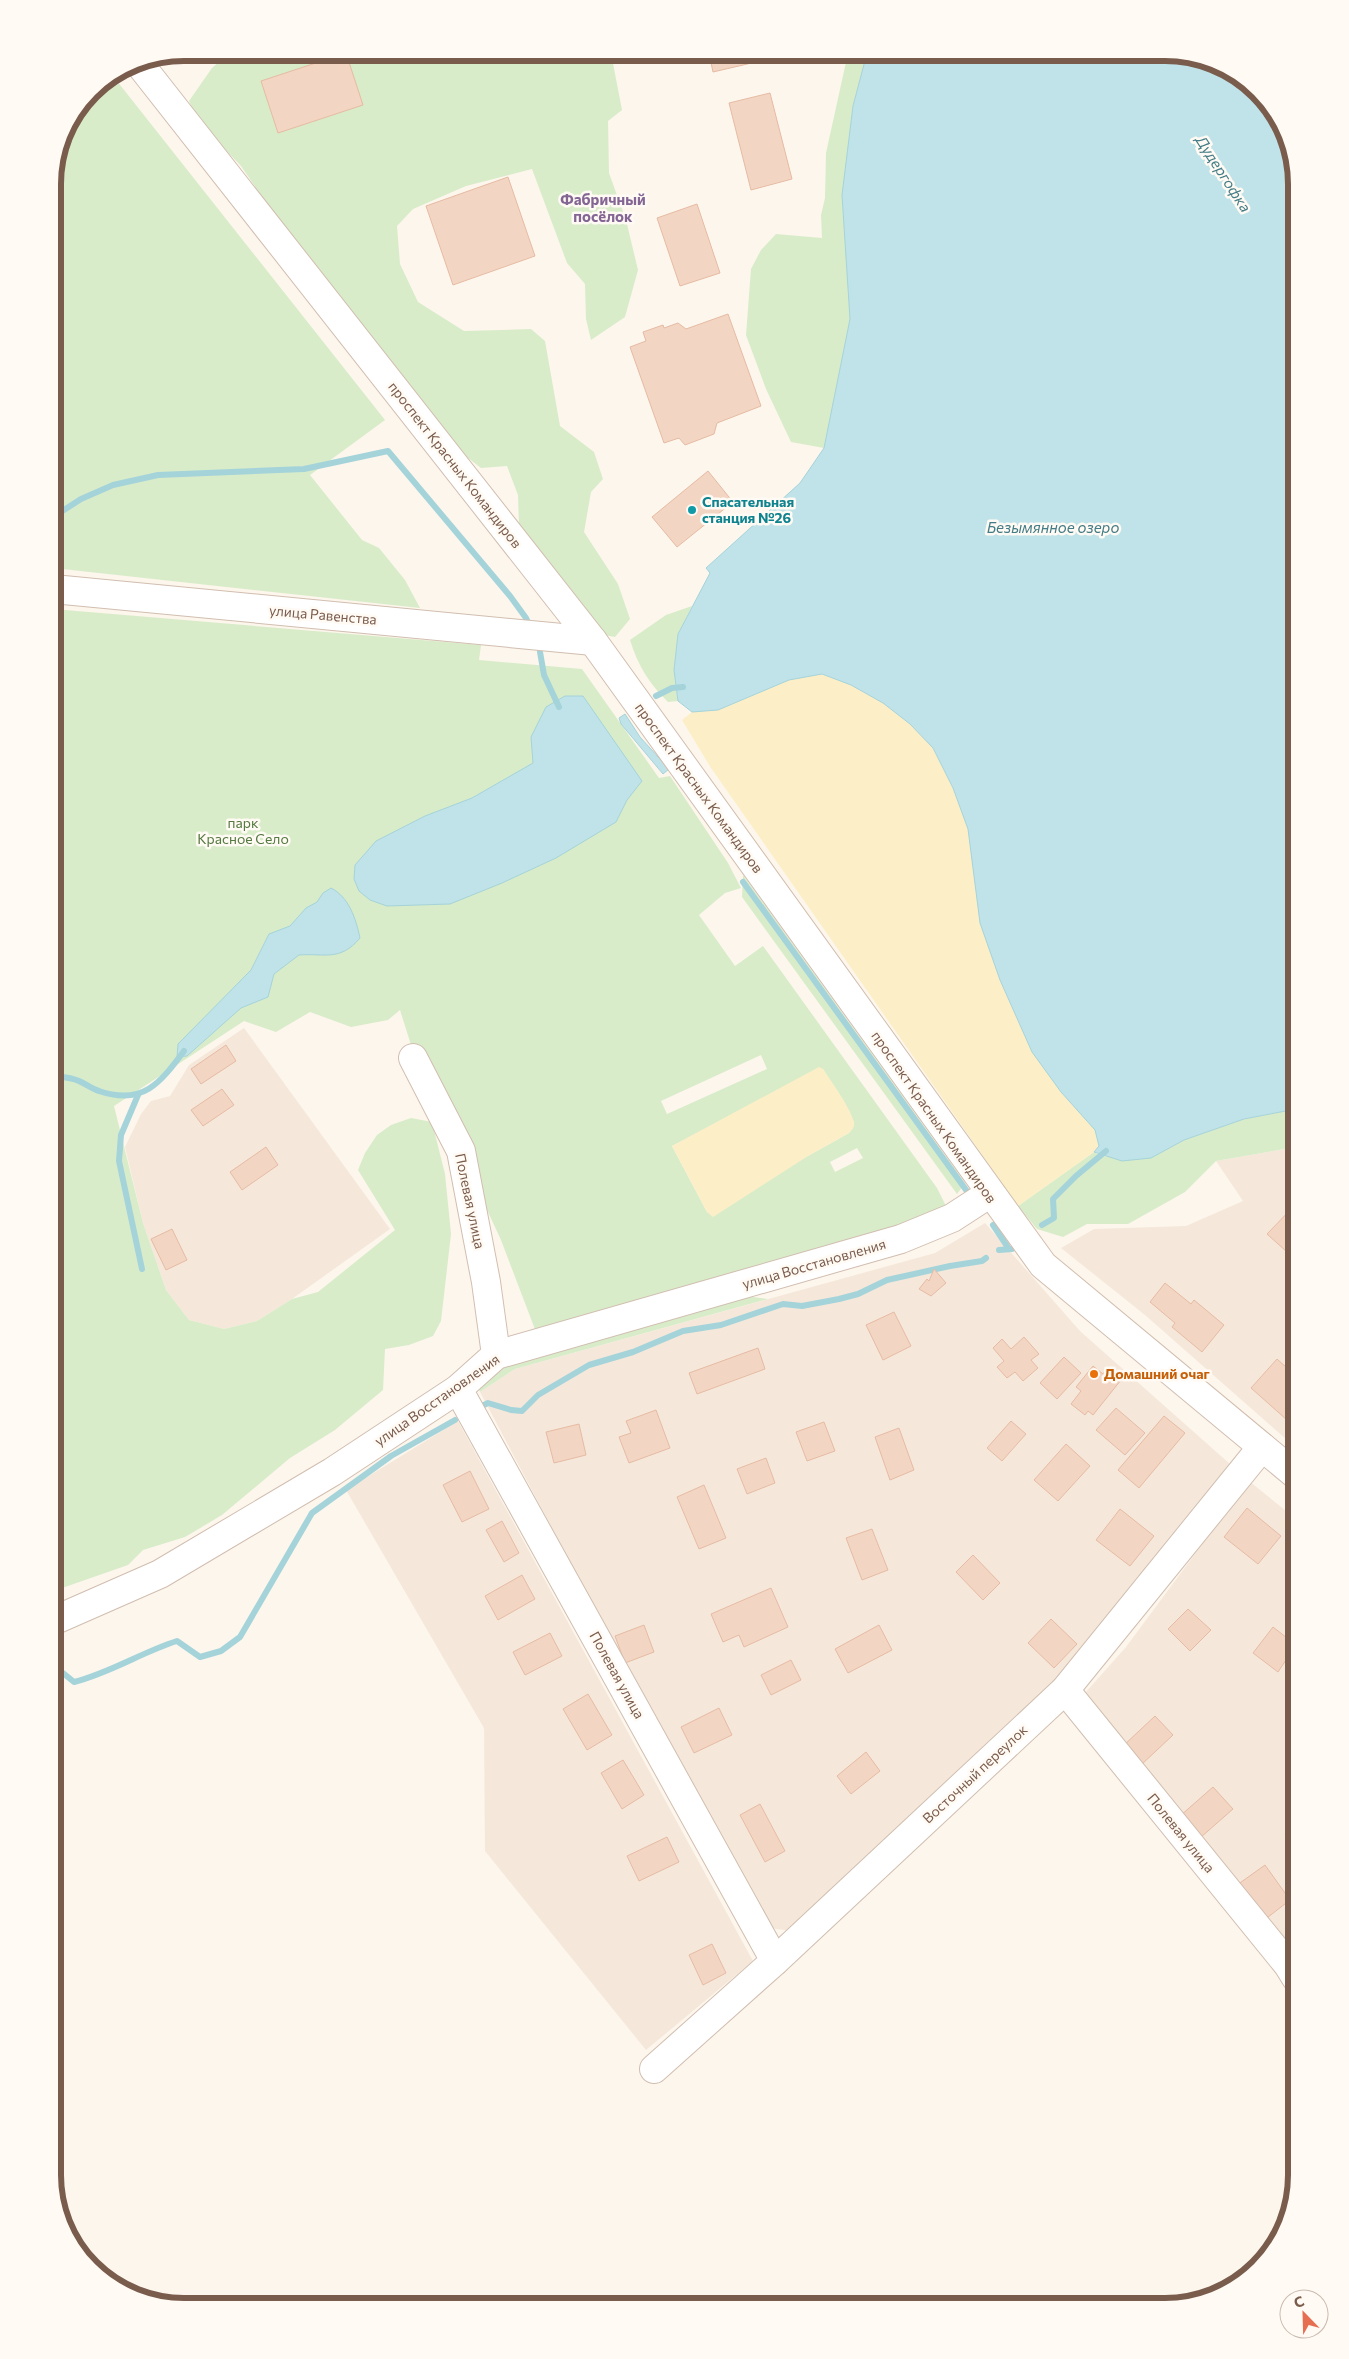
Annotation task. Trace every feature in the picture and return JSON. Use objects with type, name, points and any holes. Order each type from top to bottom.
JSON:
[{"type":"street","name":"проспект Красных Командиров","points":[[143,68],[594,641],[989,1194],[1042,1265],[1288,1468]]},
{"type":"street","name":"улица Равенства","points":[[62,590],[594,641]]},
{"type":"street","name":"Полевая улица","points":[[413,1058],[461,1151],[486,1282],[496,1355]]},
{"type":"street","name":"улица Восстановления","points":[[61,1617],[160,1574],[332,1472],[458,1388],[496,1355],[901,1239],[952,1218],[989,1194]]},
{"type":"street","name":"Полевая улица","points":[[458,1388],[775,1960]]},
{"type":"street","name":"Восточный переулок","points":[[654,2069],[775,1960],[1065,1690],[1262,1447]]},
{"type":"street","name":"Полевая улица","points":[[1065,1690],[1288,1964]]},
{"type":"shaded area","points":[[244,1028],[390,1229],[292,1299],[257,1321],[224,1329],[189,1320],[166,1290],[143,1223],[125,1147],[141,1114],[151,1101],[170,1096],[189,1065]]},
{"type":"shaded area","points":[[1288,1148],[1288,1441],[1145,1315],[1061,1248],[1094,1229],[1186,1226],[1243,1201],[1216,1161]]},
{"type":"shaded area","points":[[985,1223],[1080,1331],[1230,1464],[1060,1681],[791,1931],[763,1927],[480,1392],[515,1369],[935,1253]]},
{"type":"shaded area","points":[[458,1421],[753,1961],[646,2050],[485,1851],[484,1728],[346,1490]]},
{"type":"shaded area","points":[[1249,1481],[1288,1513],[1288,1949],[1085,1693],[1126,1647]]},
{"type":"green space","points":[[220,61],[613,61],[622,110],[608,121],[609,173],[626,220],[638,270],[625,317],[591,340],[586,319],[585,284],[567,263],[532,169],[466,186],[413,209],[397,226],[400,264],[418,302],[464,331],[531,329],[545,341],[560,426],[594,452],[603,479],[591,492],[584,532],[618,584],[630,619],[615,637],[604,635],[519,526],[518,495],[507,466],[481,468],[463,454],[303,257],[241,166],[199,122],[189,101],[212,68]]},
{"type":"green space","points":[[846,62],[865,62],[853,106],[849,271],[850,319],[824,448],[791,442],[766,389],[746,335],[751,269],[761,250],[776,234],[822,238],[821,215],[825,198],[826,153]]},
{"type":"green space","points":[[116,82],[385,420],[310,475],[362,540],[379,548],[405,580],[420,608],[62,569],[62,168],[65,152],[78,123],[97,97]]},
{"type":"green space","points":[[692,606],[678,634],[674,670],[678,701],[668,702],[645,674],[630,640],[666,615]]},
{"type":"green space","name":"парк Красное Село","points":[[62,610],[481,645],[479,660],[582,669],[659,778],[670,776],[728,863],[741,888],[725,893],[699,915],[735,966],[763,946],[937,1188],[947,1208],[878,1234],[536,1332],[501,1240],[412,1048],[400,1010],[388,1020],[351,1027],[310,1012],[276,1032],[244,1021],[114,1106],[143,1223],[166,1290],[189,1320],[224,1329],[257,1321],[292,1299],[318,1292],[395,1230],[358,1170],[365,1153],[377,1135],[391,1125],[411,1118],[432,1122],[445,1174],[451,1234],[441,1321],[433,1336],[409,1345],[385,1349],[383,1390],[335,1430],[290,1458],[222,1515],[185,1537],[143,1550],[128,1565],[61,1589]],"holes":[[[761,1055],[767,1069],[667,1114],[661,1101]],[[823,1069],[854,1122],[849,1133],[707,1212],[672,1146]],[[857,1148],[863,1158],[835,1172],[830,1162]]]},
{"type":"green space","points":[[743,875],[965,1183],[957,1194],[742,897]]},
{"type":"green space","points":[[1288,1111],[1288,1148],[1216,1161],[1185,1192],[1128,1224],[1087,1224],[1063,1237],[1037,1229],[1018,1206],[1094,1152],[1100,1156],[1151,1158],[1184,1140],[1244,1119]]},
{"type":"green space","points":[[732,1294],[768,1299],[515,1369],[480,1392],[478,1386],[498,1363]]},
{"type":"sand","points":[[822,674],[851,685],[883,703],[910,724],[933,748],[953,788],[968,829],[980,923],[1000,980],[1032,1052],[1061,1092],[1095,1130],[1099,1146],[1094,1152],[1018,1206],[711,768],[682,720],[692,712],[718,710],[789,680]]},
{"type":"sand","points":[[819,1067],[823,1069],[849,1111],[854,1123],[852,1130],[713,1217],[707,1212],[672,1146]]},
{"type":"water","name":"Безымянное озеро","points":[[865,62],[1173,62],[1205,68],[1233,82],[1257,103],[1275,130],[1284,152],[1288,184],[1288,1111],[1244,1119],[1184,1140],[1151,1158],[1122,1161],[1094,1152],[1099,1146],[1095,1130],[1061,1092],[1032,1052],[1000,980],[980,923],[968,829],[953,788],[933,748],[910,724],[883,703],[851,685],[822,674],[789,680],[718,710],[692,712],[678,701],[674,670],[678,634],[710,573],[706,568],[800,483],[824,448],[850,319],[842,195],[853,106]]},
{"type":"water","points":[[565,696],[583,696],[642,781],[627,800],[616,822],[556,858],[450,904],[387,906],[370,900],[359,891],[354,879],[355,865],[376,841],[425,816],[472,798],[533,763],[531,737],[546,707]]},
{"type":"water","points":[[625,714],[640,737],[669,769],[663,774],[621,724],[619,718]]},
{"type":"water","points":[[331,888],[343,897],[354,916],[360,938],[353,946],[331,955],[299,955],[274,974],[268,997],[241,1008],[187,1056],[177,1057],[178,1044],[251,970],[269,934],[290,926],[306,908],[317,902],[323,893]]},
{"type":"building","points":[[321,61],[349,61],[363,105],[278,133],[261,81]]},
{"type":"building","points":[[711,62],[756,62],[756,62],[713,72]]},
{"type":"building","points":[[770,93],[792,179],[751,190],[729,103]]},
{"type":"building","points":[[508,177],[535,256],[453,285],[426,206]]},
{"type":"building","points":[[697,204],[720,273],[680,286],[657,218]]},
{"type":"building","points":[[728,314],[761,406],[717,423],[714,434],[685,445],[679,438],[664,443],[630,347],[646,341],[643,332],[663,325],[664,328],[678,323],[686,329]]},
{"type":"building","name":"Спасательная станция №26","points":[[708,471],[733,502],[677,547],[652,517]]},
{"type":"building","points":[[226,1045],[236,1061],[201,1084],[191,1069]]},
{"type":"building","points":[[222,1089],[234,1105],[203,1126],[191,1110]]},
{"type":"building","points":[[266,1147],[278,1165],[242,1190],[230,1172]]},
{"type":"building","points":[[1288,1212],[1287,1252],[1267,1234]]},
{"type":"building","points":[[172,1229],[187,1260],[166,1270],[151,1239]]},
{"type":"building","points":[[934,1269],[946,1283],[931,1296],[919,1289],[927,1279],[929,1281]]},
{"type":"building","points":[[1165,1283],[1191,1304],[1194,1300],[1224,1325],[1202,1352],[1172,1327],[1175,1323],[1150,1302]]},
{"type":"building","points":[[894,1312],[911,1346],[883,1360],[866,1325]]},
{"type":"building","points":[[1024,1337],[1039,1354],[1031,1360],[1038,1368],[1023,1381],[1015,1372],[1007,1378],[997,1367],[1004,1361],[993,1348],[1002,1339],[1011,1349]]},
{"type":"building","points":[[758,1348],[765,1369],[697,1394],[689,1373]]},
{"type":"building","points":[[1064,1357],[1081,1373],[1057,1399],[1040,1383]]},
{"type":"building","points":[[1277,1359],[1288,1369],[1287,1420],[1251,1388]]},
{"type":"building","points":[[1093,1366],[1103,1374],[1106,1369],[1121,1380],[1093,1415],[1088,1411],[1085,1415],[1071,1404],[1081,1391],[1076,1387]]},
{"type":"building","points":[[1116,1408],[1145,1433],[1125,1455],[1096,1430]]},
{"type":"building","points":[[656,1410],[670,1448],[629,1463],[619,1437],[631,1433],[626,1421]]},
{"type":"building","points":[[1164,1416],[1185,1433],[1139,1488],[1118,1470]]},
{"type":"building","points":[[1011,1421],[1026,1434],[1002,1461],[987,1448]]},
{"type":"building","points":[[824,1422],[835,1451],[807,1461],[796,1432]]},
{"type":"building","points":[[579,1424],[586,1455],[554,1463],[546,1432]]},
{"type":"building","points":[[899,1428],[914,1470],[890,1480],[875,1437]]},
{"type":"building","points":[[1066,1444],[1090,1466],[1058,1501],[1034,1480]]},
{"type":"building","points":[[766,1458],[775,1483],[747,1494],[737,1469]]},
{"type":"building","points":[[470,1471],[489,1509],[462,1522],[443,1485]]},
{"type":"building","points":[[704,1485],[726,1538],[699,1549],[677,1497]]},
{"type":"building","points":[[1247,1508],[1281,1536],[1258,1564],[1224,1537]]},
{"type":"building","points":[[1120,1509],[1154,1536],[1130,1566],[1096,1540]]},
{"type":"building","points":[[502,1521],[519,1553],[504,1562],[486,1530]]},
{"type":"building","points":[[872,1529],[888,1570],[862,1580],[846,1538]]},
{"type":"building","points":[[973,1555],[1000,1583],[983,1600],[956,1572]]},
{"type":"building","points":[[522,1575],[535,1599],[498,1620],[485,1596]]},
{"type":"building","points":[[771,1588],[788,1627],[744,1647],[739,1635],[723,1642],[711,1614]]},
{"type":"building","points":[[1188,1609],[1211,1630],[1190,1651],[1168,1629]]},
{"type":"building","points":[[1051,1619],[1077,1644],[1054,1668],[1028,1643]]},
{"type":"building","points":[[644,1625],[654,1652],[625,1663],[615,1636]]},
{"type":"building","points":[[879,1625],[892,1650],[848,1673],[835,1649]]},
{"type":"building","points":[[1273,1627],[1288,1639],[1288,1657],[1278,1672],[1253,1653]]},
{"type":"building","points":[[550,1633],[562,1656],[525,1675],[513,1652]]},
{"type":"building","points":[[791,1660],[801,1680],[771,1695],[761,1675]]},
{"type":"building","points":[[588,1694],[612,1735],[587,1750],[563,1709]]},
{"type":"building","points":[[719,1708],[732,1735],[694,1753],[681,1727]]},
{"type":"building","points":[[1155,1716],[1173,1735],[1141,1765],[1123,1746]]},
{"type":"building","points":[[866,1752],[880,1771],[851,1794],[837,1776]]},
{"type":"building","points":[[623,1760],[644,1795],[622,1809],[601,1773]]},
{"type":"building","points":[[1213,1787],[1233,1809],[1200,1838],[1180,1816]]},
{"type":"building","points":[[760,1804],[785,1851],[765,1862],[740,1815]]},
{"type":"building","points":[[667,1837],[679,1862],[639,1881],[627,1856]]},
{"type":"building","points":[[1265,1865],[1288,1897],[1288,1902],[1263,1921],[1237,1885]]},
{"type":"building","points":[[712,1944],[726,1973],[703,1985],[689,1955]]},
{"type":"waterway","points":[[62,511],[81,499],[113,485],[158,475],[304,469],[388,451],[510,596],[526,618],[530,627]]},
{"type":"waterway","points":[[540,652],[544,675],[559,707]]},
{"type":"waterway","points":[[656,696],[672,688],[683,687]]},
{"type":"waterway","points":[[743,882],[969,1194]]},
{"type":"waterway","points":[[62,1077],[82,1082],[99,1091],[127,1096],[149,1089],[158,1082],[184,1051]]},
{"type":"waterway","points":[[138,1095],[121,1135],[119,1161],[142,1269]]},
{"type":"waterway","points":[[1042,1225],[1054,1218],[1053,1199],[1076,1176],[1106,1151]]},
{"type":"waterway","points":[[993,1225],[1009,1249]]},
{"type":"waterway","points":[[999,1250],[1012,1249]]},
{"type":"waterway","points":[[482,1406],[488,1403],[511,1410],[522,1411],[538,1395],[589,1365],[633,1352],[683,1331],[721,1325],[783,1304],[802,1306],[839,1299],[858,1294],[887,1280],[982,1261],[986,1258]]},
{"type":"waterway","points":[[61,1673],[74,1682],[177,1641],[200,1657],[221,1651],[240,1637],[312,1513],[391,1456],[455,1420]]},
{"type":"place","name":"Спасательная станция №26","points":[[692,510]]},
{"type":"place","name":"Домашний очаг","points":[[1094,1374]]},
{"type":"district","name":"Фабричный посёлок","points":[[603,208]]},
{"type":"water label","name":"Дудергофка","points":[[1223,174]]}]
